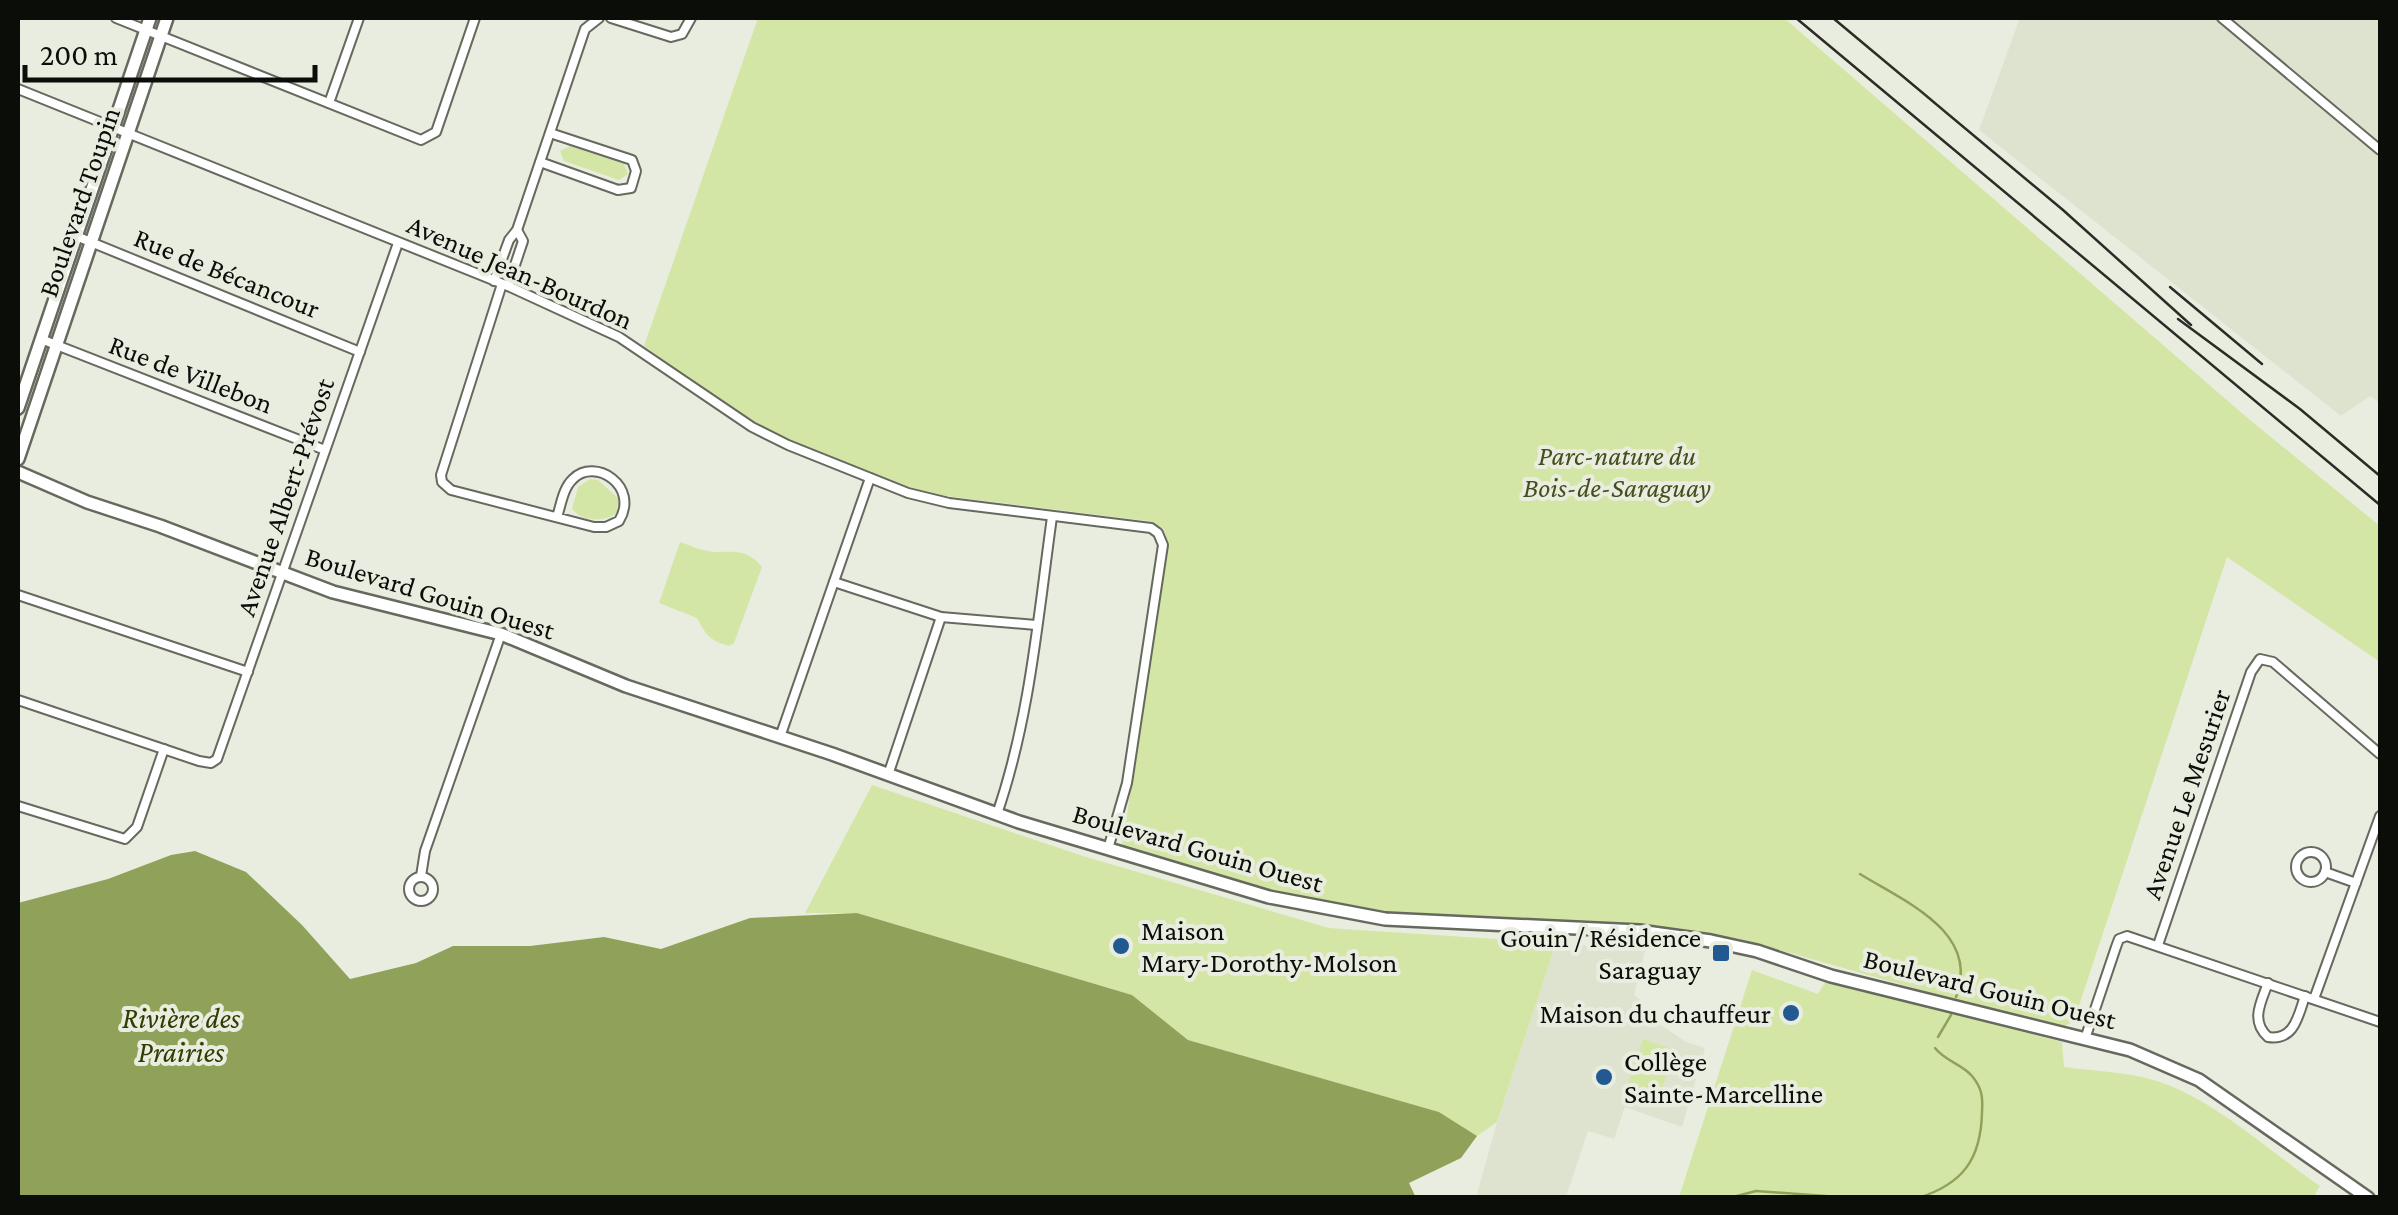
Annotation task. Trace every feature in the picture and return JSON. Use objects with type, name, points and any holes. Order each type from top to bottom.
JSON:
[{"type":"street","points":[[116,18],[148,24],[161,36],[420,140],[436,132],[475,18]]},
{"type":"street","name":"Boulevard Toupin","points":[[18,459],[167,18]]},
{"type":"street","points":[[329,103],[360,18]]},
{"type":"street","points":[[557,518],[570,482],[584,472],[610,478],[623,490],[626,500],[619,522],[606,527],[557,518],[451,490],[441,476],[501,284],[508,240],[517,230],[585,30],[599,18]]},
{"type":"street","points":[[611,18],[671,37],[682,34],[691,18]]},
{"type":"street","points":[[2222,18],[2380,150]]},
{"type":"street","name":"Boulevard Toupin","points":[[18,408],[148,24]]},
{"type":"street","name":"Avenue Jean-Bourdon","points":[[18,91],[501,284],[619,337],[752,427],[788,446],[870,478],[949,504],[1151,528],[1158,532],[1162,545],[1127,783],[1108,849]]},
{"type":"street","points":[[540,162],[618,190],[631,188],[636,170],[632,160],[550,134]]},
{"type":"street","points":[[501,284],[523,240],[517,230]]},
{"type":"street","name":"Rue de Bécancour","points":[[76,236],[360,352]]},
{"type":"street","name":"Avenue Albert-Prévost","points":[[164,749],[211,763],[221,750],[398,243]]},
{"type":"street","name":"Rue de Villebon","points":[[41,339],[325,450]]},
{"type":"street","name":"Boulevard Gouin Ouest","points":[[18,472],[86,502],[282,574],[381,607],[501,634],[626,686],[780,736],[996,814],[1269,897],[1352,915],[1423,922],[1640,931],[1711,940],[1831,976],[2150,1057],[2199,1080],[2368,1198]]},
{"type":"street","points":[[780,736],[870,478]]},
{"type":"street","points":[[996,814],[1018,746],[1052,516]]},
{"type":"street","points":[[834,582],[941,617],[1036,626]]},
{"type":"street","points":[[18,595],[248,672]]},
{"type":"street","points":[[888,775],[941,617]]},
{"type":"street","points":[[421,876],[427,844],[501,634]]},
{"type":"street","name":"Avenue Le Mesurier","points":[[2158,945],[2251,672],[2260,658],[2273,662],[2380,754]]},
{"type":"street","points":[[18,700],[164,749],[137,828],[126,839],[18,806]]},
{"type":"street","points":[[2268,983],[2258,1020],[2268,1037],[2283,1037],[2292,1031],[2310,998],[2380,816]]},
{"type":"street","points":[[2315,852],[2326,862],[2326,872],[2309,883],[2300,878],[2296,864],[2301,856],[2315,852]]},
{"type":"street","points":[[2326,872],[2356,884]]},
{"type":"street","points":[[2085,1039],[2116,947],[2124,937],[2158,945],[2380,1022]]},
{"type":"shaded area","points":[[2020,18],[2380,18],[2380,403],[2370,396],[2341,416],[1979,130]]},
{"type":"shaded area","name":"Collège Sainte-Marcelline","points":[[1556,943],[1645,951],[1634,995],[1644,1003],[1640,1011],[1686,1042],[1705,1048],[1682,1127],[1625,1107],[1614,1139],[1588,1131],[1566,1197],[1476,1198],[1497,1122]]},
{"type":"green space","name":"Parc-nature du Bois-de-Saraguay","points":[[758,18],[1784,18],[2250,420],[2380,526],[2380,662],[2227,557],[2074,1021],[2065,1026],[1737,938],[1623,924],[1369,911],[1302,900],[1122,846],[1169,544],[1163,528],[1148,521],[930,494],[783,438],[741,416],[644,346]]},
{"type":"green space","points":[[570,146],[624,164],[628,174],[619,180],[564,161],[560,151]]},
{"type":"green space","points":[[590,479],[598,480],[619,499],[616,514],[593,519],[572,509],[578,487]]},
{"type":"green space","points":[[680,542],[710,551],[746,554],[762,567],[734,643],[729,646],[709,636],[697,618],[659,603]]},
{"type":"green space","points":[[872,785],[1083,856],[1329,928],[1556,943],[1497,1122],[1477,1136],[1439,1112],[1188,1040],[1132,995],[857,913],[805,913]]},
{"type":"green space","points":[[1752,970],[1818,994],[1826,981],[2062,1042],[2064,1067],[2135,1076],[2178,1089],[2220,1113],[2320,1186],[2313,1198],[1679,1197]]},
{"type":"green space","points":[[1643,1039],[1675,1050],[1659,1098],[1627,1086]]},
{"type":"water","name":"Rivière des Prairies","points":[[195,851],[246,872],[302,925],[350,979],[416,963],[453,946],[530,946],[604,937],[661,949],[750,918],[857,913],[1132,995],[1188,1040],[1439,1112],[1477,1136],[1461,1158],[1409,1183],[1416,1198],[18,1197],[18,903]]},
{"type":"waterway","points":[[1860,874],[1917,908],[1948,937],[1958,954],[1961,974],[1956,997]]},
{"type":"waterway","points":[[1938,1037],[1951,1015]]},
{"type":"waterway","points":[[1918,1198],[1958,1177],[1973,1156],[1981,1129],[1978,1085],[1968,1072],[1935,1048]]},
{"type":"waterway","points":[[1729,1198],[1756,1191],[1853,1198]]},
{"type":"tram line","points":[[1796,18],[2380,505]]},
{"type":"tram line","points":[[1833,18],[2063,210],[2191,325]]},
{"type":"tram line","points":[[2170,287],[2262,364]]},
{"type":"tram line","points":[[2178,319],[2300,409],[2380,476]]},
{"type":"place","name":"Maison Mary-Dorothy-Molson","points":[[1121,946]]},
{"type":"place","name":"Gouin / Résidence Saraguay","points":[[1721,953]]},
{"type":"place","name":"Maison du chauffeur","points":[[1791,1013]]},
{"type":"place","name":"Collège Sainte-Marcelline","points":[[1604,1077]]}]
